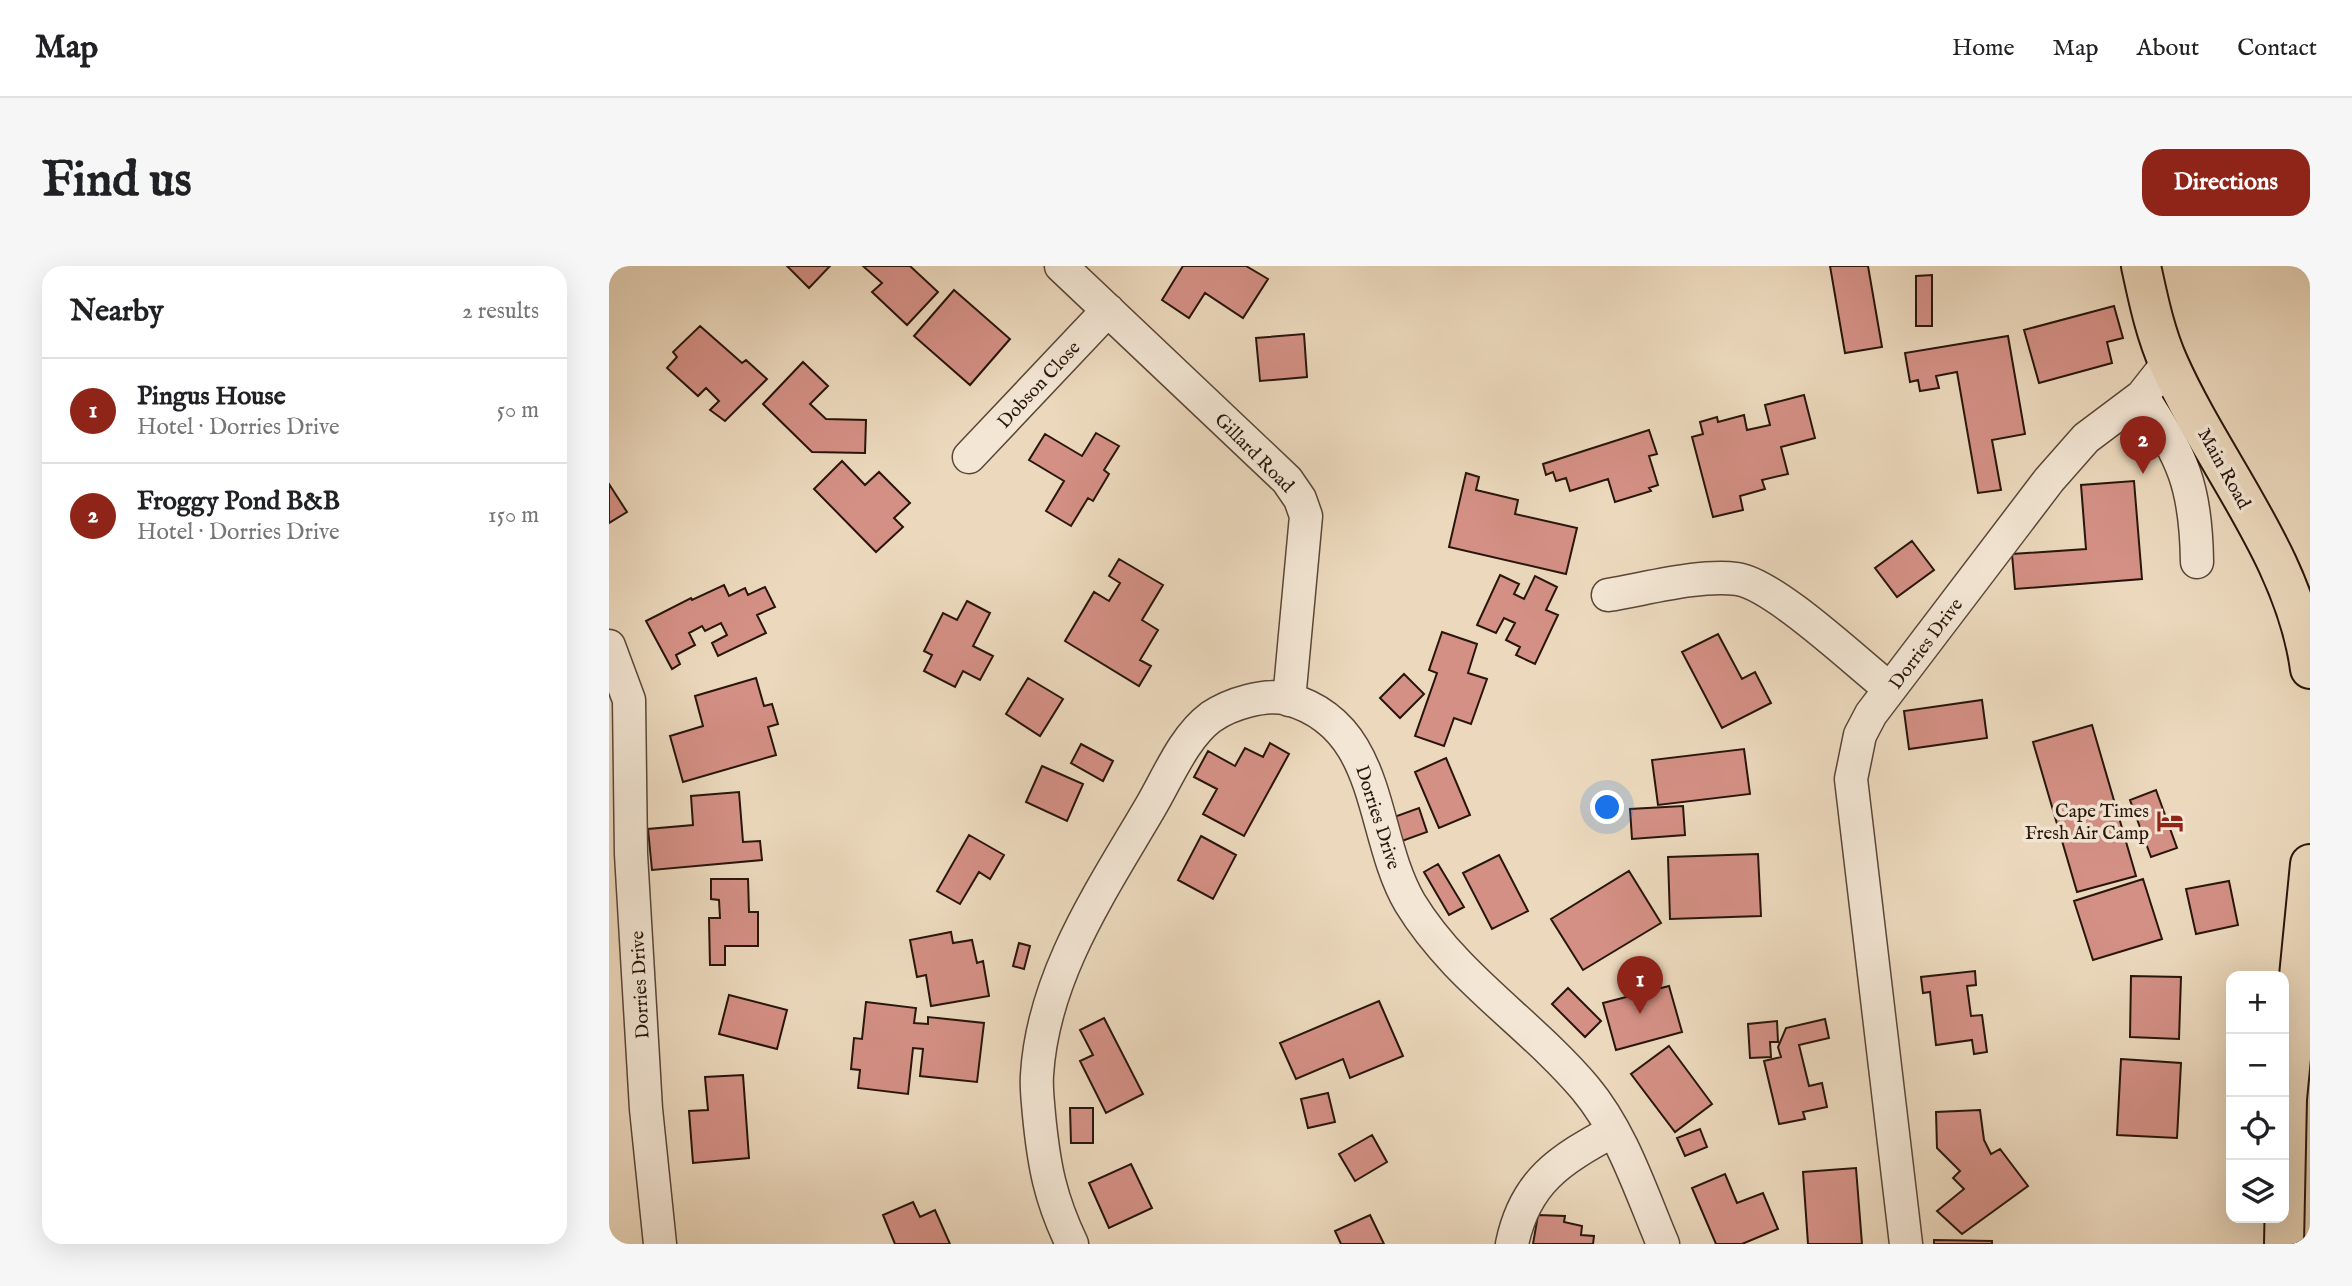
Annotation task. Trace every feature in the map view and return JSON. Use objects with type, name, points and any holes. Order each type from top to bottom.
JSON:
[{"type":"main road","name":"Main Road","points":[[2141,266],[2168,363],[2284,578],[2302,629],[2310,669]]},
{"type":"main road","points":[[2284,1244],[2287,1099],[2310,864]]},
{"type":"street","name":"Gillard Road","points":[[1061,266],[1273,467],[1300,499],[1306,516],[1289,699]]},
{"type":"street","name":"Dobson Close","points":[[969,457],[1108,310]]},
{"type":"street","name":"Dorries Drive","points":[[1906,1244],[1851,779],[1860,735],[1890,689],[2068,456],[2142,396],[2168,363]]},
{"type":"street","points":[[2142,396],[2183,464],[2195,508],[2197,562]]},
{"type":"street","points":[[2195,508],[2240,497]]},
{"type":"street","points":[[1608,595],[1721,578],[1741,579],[1758,587],[1792,611],[1890,689]]},
{"type":"street","name":"Dorries Drive","points":[[609,646],[629,700],[631,854],[646,1109],[660,1244]]},
{"type":"street","name":"Dorries Drive","points":[[1289,699],[1339,728],[1354,745],[1367,773],[1395,869],[1426,928],[1458,965],[1588,1091],[1613,1131],[1663,1244]]},
{"type":"street","points":[[1072,1244],[1054,1206],[1044,1171],[1036,1077],[1047,1011],[1075,937],[1183,751],[1200,728],[1211,718],[1231,707],[1252,701],[1289,699]]},
{"type":"street","points":[[1512,1244],[1526,1200],[1544,1178],[1562,1160],[1613,1131]]},
{"type":"building","points":[[787,266],[830,266],[809,288]]},
{"type":"building","points":[[863,266],[910,266],[938,292],[907,325],[872,292],[882,283]]},
{"type":"building","points":[[1183,266],[1246,266],[1268,279],[1243,318],[1205,293],[1189,318],[1162,300]]},
{"type":"building","points":[[1830,266],[1868,266],[1882,347],[1845,353]]},
{"type":"building","points":[[1932,275],[1932,326],[1916,326],[1916,276]]},
{"type":"building","points":[[954,290],[1010,339],[970,385],[914,336]]},
{"type":"building","points":[[2114,306],[2123,338],[2107,342],[2112,363],[2039,383],[2024,330]]},
{"type":"building","points":[[700,326],[742,363],[746,360],[767,379],[725,421],[710,410],[719,401],[706,388],[698,396],[667,368],[677,357],[673,352]]},
{"type":"building","points":[[1304,334],[1307,377],[1260,381],[1256,338]]},
{"type":"building","points":[[2008,336],[2025,434],[1992,440],[2001,490],[1978,493],[1957,372],[1936,376],[1939,388],[1920,391],[1918,380],[1910,382],[1905,353]]},
{"type":"building","points":[[803,362],[828,386],[810,404],[826,419],[866,420],[865,453],[812,452],[763,404]]},
{"type":"building","points":[[1804,395],[1815,438],[1781,447],[1788,474],[1762,480],[1765,489],[1740,496],[1743,510],[1713,517],[1692,437],[1703,434],[1700,422],[1717,417],[1718,422],[1744,415],[1747,430],[1770,425],[1765,405]]},
{"type":"building","points":[[1649,430],[1657,454],[1649,456],[1658,485],[1649,488],[1651,491],[1615,502],[1608,479],[1570,491],[1566,478],[1556,481],[1553,472],[1546,475],[1543,464]]},
{"type":"building","points":[[1096,433],[1119,446],[1104,470],[1109,474],[1093,501],[1088,498],[1071,526],[1046,511],[1064,481],[1029,460],[1045,434],[1082,456]]},
{"type":"building","points":[[842,461],[865,485],[879,472],[910,503],[894,518],[903,527],[876,552],[814,489]]},
{"type":"building","points":[[1466,473],[1479,477],[1476,490],[1518,500],[1515,514],[1577,528],[1566,574],[1449,547]]},
{"type":"building","points":[[2134,481],[2142,579],[2015,589],[2012,554],[2086,549],[2081,485]]},
{"type":"building","points":[[609,484],[627,512],[609,523]]},
{"type":"building","points":[[1912,541],[1934,570],[1897,597],[1875,568]]},
{"type":"building","points":[[1119,559],[1163,585],[1142,620],[1158,630],[1140,660],[1151,666],[1139,686],[1065,641],[1094,592],[1109,601],[1120,583],[1109,576]]},
{"type":"building","points":[[1500,575],[1519,584],[1514,594],[1524,599],[1535,576],[1557,587],[1546,610],[1558,615],[1535,664],[1516,655],[1520,647],[1506,640],[1515,623],[1504,618],[1496,633],[1477,625]]},
{"type":"building","points":[[724,585],[729,596],[745,588],[748,595],[765,587],[775,607],[757,615],[766,633],[718,656],[712,643],[727,635],[721,623],[705,631],[702,626],[689,633],[695,645],[676,655],[680,664],[672,669],[646,621]]},
{"type":"building","points":[[967,601],[990,613],[973,646],[993,656],[980,680],[963,671],[955,687],[924,671],[932,655],[924,651],[943,613],[957,620]]},
{"type":"building","points":[[1442,632],[1477,644],[1468,673],[1487,679],[1471,724],[1454,718],[1444,746],[1415,736],[1437,673],[1429,670]]},
{"type":"building","points":[[1718,634],[1742,679],[1755,672],[1771,703],[1722,728],[1682,652]]},
{"type":"building","points":[[1404,674],[1424,694],[1400,718],[1380,698]]},
{"type":"building","points":[[756,678],[764,706],[772,704],[778,724],[768,727],[776,755],[683,782],[670,736],[703,726],[695,696]]},
{"type":"building","points":[[1028,678],[1063,699],[1040,736],[1006,714]]},
{"type":"building","points":[[1982,700],[1987,738],[1909,749],[1904,711]]},
{"type":"building","points":[[2092,725],[2136,876],[2077,892],[2033,742]]},
{"type":"building","points":[[1270,743],[1289,754],[1244,836],[1203,814],[1217,789],[1194,777],[1208,751],[1235,766],[1245,748],[1263,757]]},
{"type":"building","points":[[1081,744],[1113,761],[1103,781],[1071,763]]},
{"type":"building","points":[[1744,749],[1750,794],[1658,805],[1652,760]]},
{"type":"building","points":[[1446,758],[1470,815],[1439,828],[1415,772]]},
{"type":"building","points":[[1042,766],[1083,784],[1067,821],[1026,802]]},
{"type":"building","points":[[2156,790],[2177,848],[2151,857],[2130,800]]},
{"type":"building","points":[[739,792],[743,842],[760,841],[762,860],[652,870],[648,829],[693,825],[691,796]]},
{"type":"building","points":[[1683,806],[1685,835],[1632,839],[1630,809]]},
{"type":"building","points":[[1419,808],[1427,832],[1402,841],[1394,817]]},
{"type":"building","points":[[969,835],[1004,855],[990,879],[979,872],[960,904],[937,891]]},
{"type":"building","points":[[1201,836],[1236,855],[1213,899],[1178,880]]},
{"type":"building","points":[[1758,854],[1761,916],[1670,919],[1668,857]]},
{"type":"building","points":[[1499,855],[1528,911],[1492,929],[1463,873]]},
{"type":"building","points":[[1438,864],[1464,907],[1449,915],[1424,872]]},
{"type":"building","points":[[1629,871],[1661,923],[1583,970],[1551,919]]},
{"type":"building","points":[[711,879],[748,879],[749,912],[758,912],[758,946],[725,946],[725,965],[710,965],[709,918],[720,918],[719,900],[711,899]]},
{"type":"building","points":[[2143,879],[2162,939],[2093,960],[2074,901]]},
{"type":"building","points":[[2229,881],[2238,925],[2196,934],[2186,889]]},
{"type":"building","points":[[951,932],[953,943],[972,940],[977,963],[983,961],[989,996],[931,1006],[926,975],[917,977],[910,940]]},
{"type":"building","points":[[1019,943],[1030,946],[1024,969],[1013,966]]},
{"type":"building","points":[[1975,971],[1976,985],[1967,986],[1971,1016],[1982,1015],[1987,1052],[1974,1054],[1972,1040],[1936,1045],[1930,992],[1923,993],[1921,977]]},
{"type":"building","points":[[2131,976],[2181,977],[2179,1039],[2130,1037]]},
{"type":"building","points":[[1669,986],[1682,1032],[1616,1050],[1603,1003]]},
{"type":"building","points":[[1568,988],[1601,1021],[1585,1037],[1552,1004]]},
{"type":"building","points":[[729,995],[787,1010],[777,1049],[719,1034]]},
{"type":"building","points":[[1379,1001],[1403,1056],[1350,1078],[1343,1059],[1296,1079],[1280,1043]]},
{"type":"building","points":[[866,1002],[916,1008],[914,1023],[928,1024],[928,1017],[984,1023],[977,1082],[920,1076],[923,1049],[913,1048],[908,1094],[858,1088],[860,1070],[851,1069],[854,1038],[862,1039]]},
{"type":"building","points":[[1104,1018],[1143,1094],[1106,1113],[1080,1061],[1093,1055],[1080,1030]]},
{"type":"building","points":[[1825,1019],[1829,1038],[1799,1045],[1809,1086],[1822,1083],[1827,1107],[1803,1112],[1805,1119],[1779,1124],[1764,1061],[1781,1057],[1778,1047],[1786,1028]]},
{"type":"building","points":[[1777,1021],[1778,1042],[1770,1042],[1771,1057],[1750,1058],[1748,1024]]},
{"type":"building","points":[[1669,1046],[1712,1104],[1675,1132],[1631,1074]]},
{"type":"building","points":[[2121,1059],[2181,1063],[2177,1138],[2117,1135]]},
{"type":"building","points":[[743,1075],[749,1158],[693,1163],[689,1111],[708,1110],[705,1077]]},
{"type":"building","points":[[1328,1093],[1335,1122],[1308,1128],[1301,1099]]},
{"type":"building","points":[[1070,1108],[1093,1108],[1093,1143],[1071,1143]]},
{"type":"building","points":[[1980,1110],[1984,1140],[1991,1154],[2000,1149],[2028,1186],[1962,1234],[1937,1211],[1964,1189],[1953,1178],[1960,1171],[1937,1148],[1936,1112]]},
{"type":"building","points":[[1700,1129],[1707,1147],[1685,1156],[1677,1138]]},
{"type":"building","points":[[1372,1135],[1387,1162],[1355,1181],[1339,1154]]},
{"type":"building","points":[[1131,1164],[1152,1208],[1109,1228],[1089,1183]]},
{"type":"building","points":[[1856,1168],[1862,1244],[1808,1244],[1803,1172]]},
{"type":"building","points":[[1725,1174],[1737,1203],[1763,1193],[1778,1229],[1742,1244],[1716,1244],[1692,1188]]},
{"type":"building","points":[[913,1202],[920,1217],[935,1210],[950,1244],[895,1244],[883,1215]]},
{"type":"building","points":[[1370,1215],[1384,1244],[1341,1244],[1335,1231]]},
{"type":"building","points":[[1538,1215],[1565,1216],[1564,1222],[1582,1226],[1581,1235],[1594,1236],[1593,1244],[1533,1244]]},
{"type":"building","points":[[1934,1240],[1992,1241],[1992,1244],[1934,1244]]},
{"type":"place","name":"Froggy Pond B&B","points":[[2143,474]]},
{"type":"place","name":"Cape Times Fresh Air Camp","points":[[2170,821]]},
{"type":"place","name":"Pingus House","points":[[1640,1014]]}]
